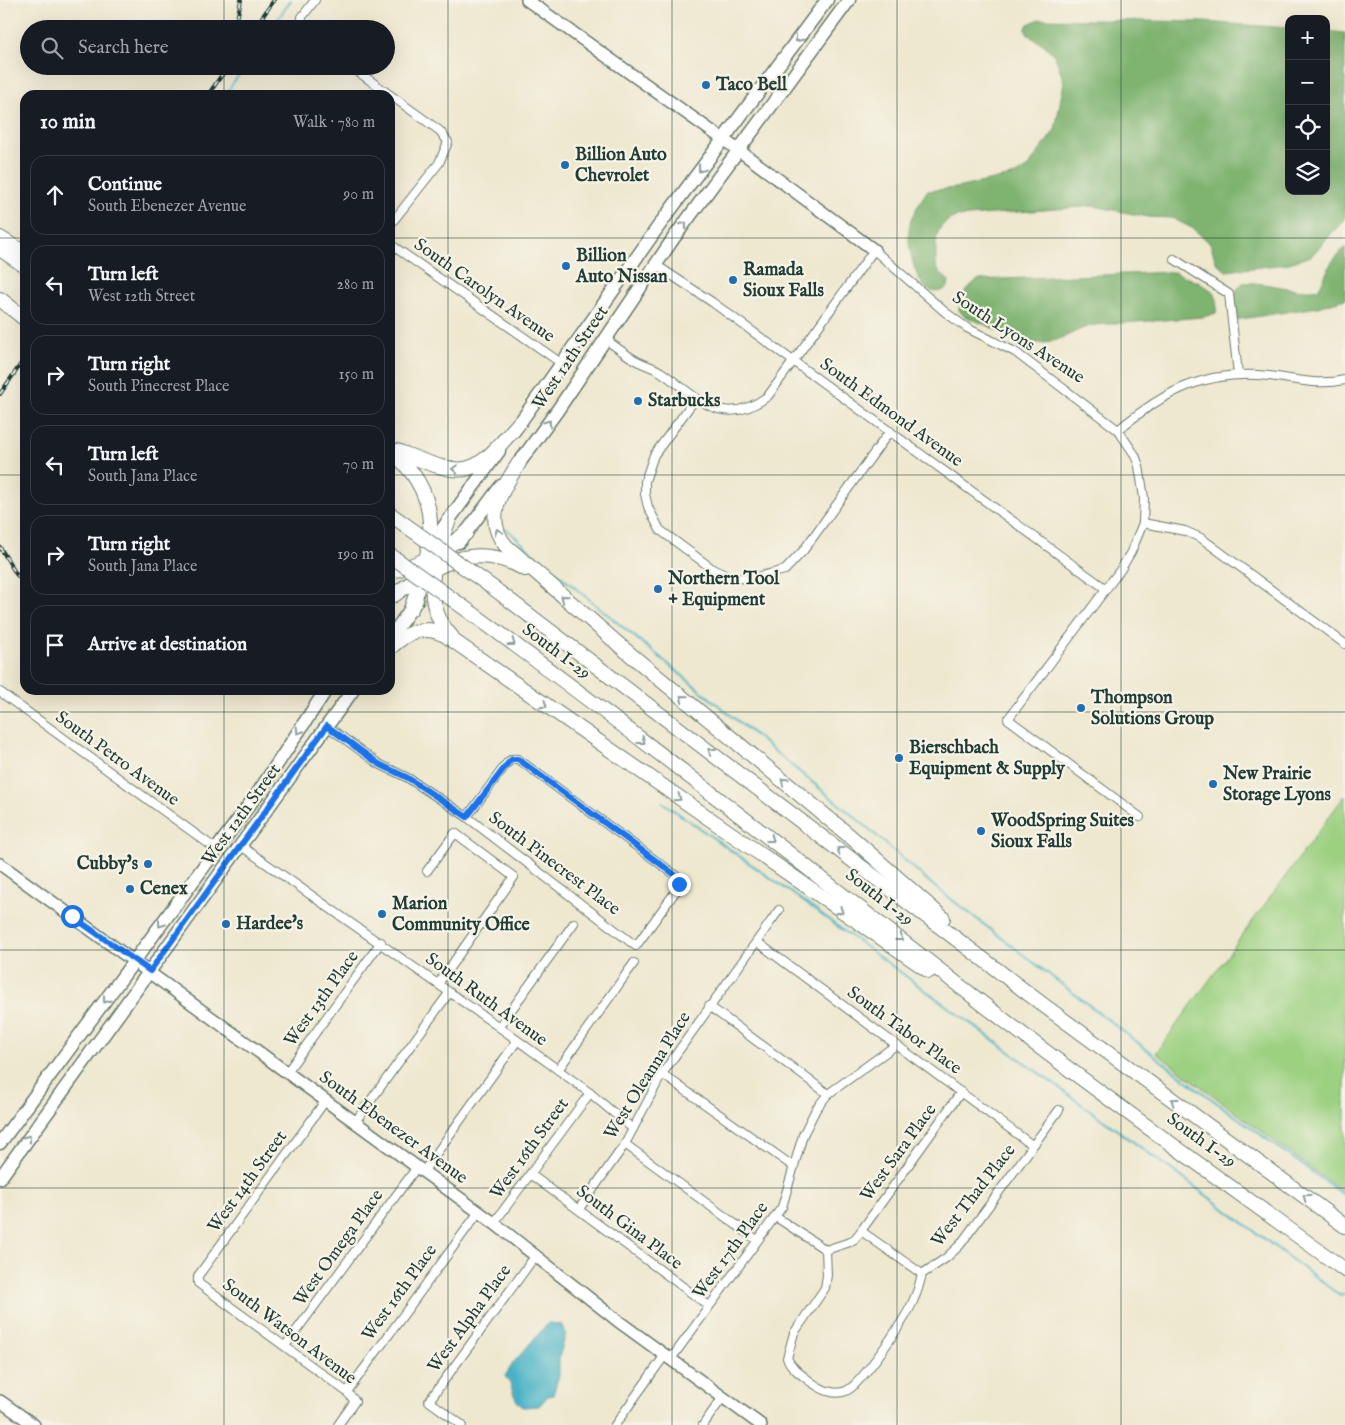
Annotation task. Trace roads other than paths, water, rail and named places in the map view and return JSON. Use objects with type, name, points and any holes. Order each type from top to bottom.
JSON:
[{"type":"highway","points":[[0,238],[20,250]]},
{"type":"highway","points":[[0,249],[20,263]]},
{"type":"highway","points":[[0,290],[20,303]]},
{"type":"highway","points":[[0,299],[20,315]]},
{"type":"highway","points":[[395,451],[447,469],[466,470],[486,460],[519,423]]},
{"type":"highway","points":[[395,454],[412,470],[424,490],[431,520],[430,564],[432,592],[437,616],[446,632],[461,647]]},
{"type":"highway","points":[[519,463],[501,494],[494,513],[494,523],[500,539],[542,580],[851,837],[1046,1007]]},
{"type":"highway","name":"South I-29","points":[[395,518],[496,590],[1046,1007],[1345,1226]]},
{"type":"highway","points":[[411,609],[449,520]]},
{"type":"highway","points":[[395,595],[466,533]]},
{"type":"highway","points":[[395,569],[470,556],[491,556],[511,562],[542,580]]},
{"type":"highway","name":"South I-29","points":[[395,559],[543,665],[1015,1028],[1345,1270]]},
{"type":"highway","points":[[395,644],[406,634],[423,629],[437,632],[862,927],[1015,1028]]},
{"type":"main road","name":"West 12th Street","points":[[449,520],[723,139],[827,0]]},
{"type":"main road","name":"West 12th Street","points":[[466,533],[519,463],[738,150],[849,0]]},
{"type":"main road","points":[[395,631],[411,609]]},
{"type":"main road","name":"West 12th Street","points":[[0,1144],[263,785],[323,695]]},
{"type":"main road","name":"West 12th Street","points":[[0,1178],[349,695]]},
{"type":"street","points":[[302,20],[315,0]]},
{"type":"street","name":"South Lyons Avenue","points":[[527,0],[723,139],[874,250],[945,312],[967,328],[1015,352],[1118,430],[1135,455],[1139,466],[1142,480],[1143,523],[1131,552],[1106,589],[1008,719],[1140,817]]},
{"type":"street","points":[[362,75],[383,90]]},
{"type":"street","points":[[395,98],[440,131],[448,142],[439,163],[395,219]]},
{"type":"street","name":"South Carolyn Avenue","points":[[395,247],[562,363]]},
{"type":"street","points":[[605,339],[638,362],[660,370],[696,398],[713,408],[741,411],[755,405],[768,396],[874,250]]},
{"type":"street","points":[[1174,259],[1229,294],[1238,374]]},
{"type":"street","name":"South Edmond Avenue","points":[[656,265],[712,302],[794,361],[1106,589]]},
{"type":"street","points":[[1118,430],[1151,404],[1174,390],[1203,380],[1238,374],[1312,383],[1345,380]]},
{"type":"street","points":[[696,398],[654,455],[645,481],[645,494],[648,507],[660,530],[714,570],[730,577],[749,578],[785,570],[803,551],[890,431]]},
{"type":"street","points":[[1143,523],[1186,531],[1201,538],[1345,644]]},
{"type":"street","name":"South Petro Avenue","points":[[0,692],[216,849]]},
{"type":"street","name":"South Pinecrest Place","points":[[327,726],[379,764],[408,778],[467,817],[636,946],[675,894],[679,884],[674,874],[518,759],[512,759],[508,763],[467,817]]},
{"type":"street","points":[[427,871],[454,833],[514,877],[438,984]]},
{"type":"street","name":"South Ruth Avenue","points":[[241,846],[381,942],[499,1027],[590,1093],[633,1129]]},
{"type":"street","name":"South Ebenezer Avenue","points":[[0,864],[150,971],[494,1223],[618,1321],[761,1425]]},
{"type":"street","name":"West Oleanna Place","points":[[579,1209],[625,1144],[662,1074],[779,910]]},
{"type":"street","points":[[499,1027],[574,923]]},
{"type":"street","name":"West 13th Place","points":[[287,1072],[381,942]]},
{"type":"street","name":"South Tabor Place","points":[[757,942],[1032,1145]]},
{"type":"street","points":[[558,1070],[634,963]]},
{"type":"street","points":[[355,1122],[449,992]]},
{"type":"street","points":[[710,1006],[828,1094]]},
{"type":"street","name":"West Omega Place","points":[[284,1346],[517,1041]]},
{"type":"street","name":"West 17th Place","points":[[615,1425],[776,1217],[786,1196],[798,1148],[810,1119],[828,1094],[896,1044]]},
{"type":"street","points":[[662,1074],[794,1167]]},
{"type":"street","name":"West Sara Place","points":[[826,1250],[847,1244],[861,1231],[961,1092]]},
{"type":"street","name":"West 16th Street","points":[[494,1223],[590,1093]]},
{"type":"street","name":"West 14th Street","points":[[198,1283],[198,1276],[326,1100]]},
{"type":"street","name":"West Thad Place","points":[[922,1274],[946,1258],[960,1245],[1059,1110]]},
{"type":"street","points":[[625,1144],[758,1240]]},
{"type":"street","name":"South Gina Place","points":[[530,1174],[709,1306]]},
{"type":"street","name":"West 16th Place","points":[[347,1392],[478,1213]]},
{"type":"street","points":[[776,1217],[826,1250],[828,1276],[825,1288],[794,1333],[787,1358],[792,1366],[826,1391],[844,1392],[857,1382],[898,1328],[914,1300],[922,1274],[861,1231]]},
{"type":"street","name":"West Alpha Place","points":[[462,1425],[429,1401],[536,1255]]},
{"type":"street","name":"South Watson Avenue","points":[[198,1283],[347,1392],[355,1401],[338,1425]]},
{"type":"street","points":[[703,1425],[722,1397]]},
{"type":"street","points":[[0,1401],[34,1425]]},
{"type":"water","points":[[548,1323],[561,1324],[566,1333],[559,1358],[559,1375],[553,1395],[548,1396],[539,1406],[523,1407],[516,1400],[505,1376],[514,1362]]},
{"type":"waterway","points":[[277,20],[291,0]]},
{"type":"waterway","points":[[228,90],[239,75]]},
{"type":"waterway","points":[[507,529],[535,555],[862,823],[934,886],[1202,1092],[1345,1196]]},
{"type":"waterway","points":[[662,802],[789,891],[1187,1181],[1340,1296],[1345,1294]]},
{"type":"railway","points":[[237,20],[241,0]]},
{"type":"railway","points":[[260,20],[274,0]]},
{"type":"railway","points":[[211,90],[222,75]]},
{"type":"railway","points":[[0,394],[20,365]]},
{"type":"railway","points":[[0,547],[20,578]]},
{"type":"place","name":"Taco Bell","points":[[706,85]]},
{"type":"place","name":"Billion Auto Chevrolet","points":[[565,165]]},
{"type":"place","name":"Billion Auto Nissan","points":[[566,266]]},
{"type":"place","name":"Ramada Sioux Falls","points":[[733,280]]},
{"type":"place","name":"Starbucks","points":[[638,401]]},
{"type":"place","name":"Northern Tool + Equipment","points":[[658,589]]},
{"type":"place","name":"Thompson Solutions Group","points":[[1081,708]]},
{"type":"place","name":"Bierschbach Equipment & Supply","points":[[899,758]]},
{"type":"place","name":"New Prairie Storage Lyons","points":[[1213,784]]},
{"type":"place","name":"WoodSpring Suites Sioux Falls","points":[[981,831]]},
{"type":"place","name":"Cubby's","points":[[148,864]]},
{"type":"place","name":"Cenex","points":[[130,889]]},
{"type":"place","name":"Marion Community Office","points":[[382,914]]},
{"type":"place","name":"Hardee's","points":[[226,924]]}]
